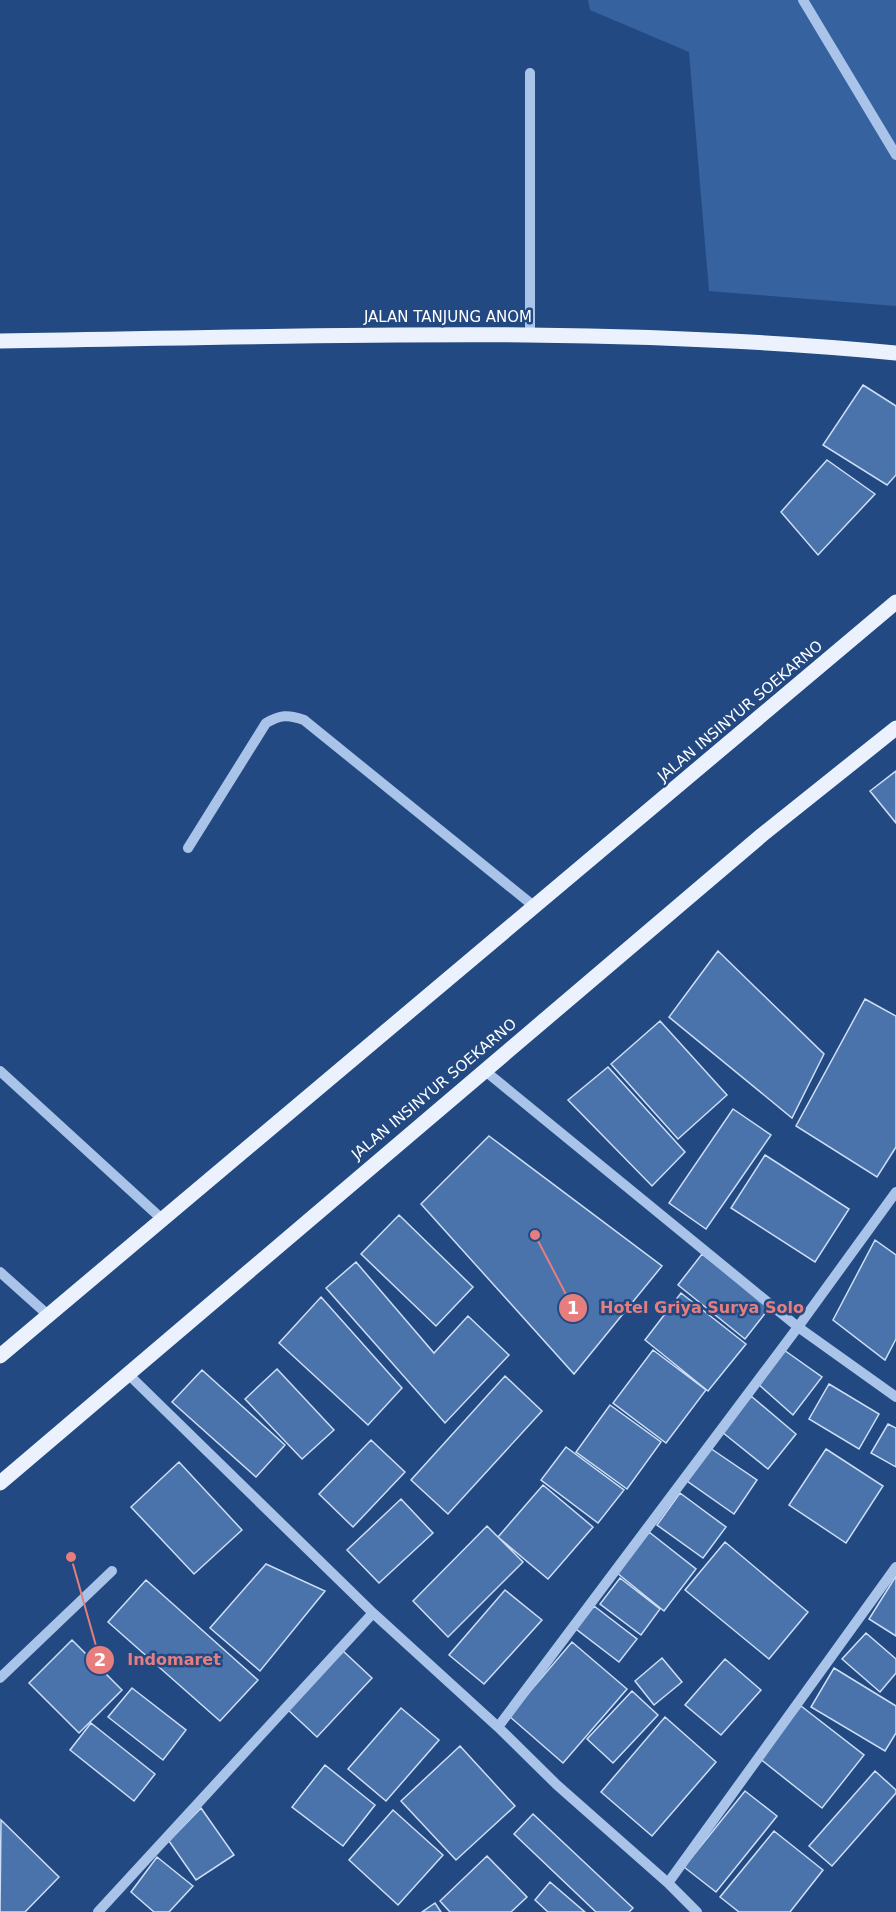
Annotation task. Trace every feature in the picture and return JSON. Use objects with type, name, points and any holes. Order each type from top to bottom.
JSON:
[{"type":"main road","name":"JALAN TANJUNG ANOM","points":[[0,341],[530,335],[635,336],[896,353]]},
{"type":"main road","name":"JALAN INSINYUR SOEKARNO","points":[[0,1356],[896,602]]},
{"type":"main road","name":"JALAN INSINYUR SOEKARNO","points":[[0,1483],[762,835],[896,728]]},
{"type":"street","points":[[803,0],[896,155]]},
{"type":"street","points":[[530,73],[530,335]]},
{"type":"street","points":[[188,848],[266,723],[278,716],[289,715],[304,720],[535,907]]},
{"type":"street","points":[[484,1070],[798,1327],[896,1397]]},
{"type":"street","points":[[0,1071],[163,1220]]},
{"type":"street","points":[[498,1727],[798,1327],[896,1192]]},
{"type":"street","points":[[0,1272],[48,1315]]},
{"type":"street","points":[[128,1374],[373,1613],[498,1727],[556,1785],[698,1912]]},
{"type":"street","points":[[668,1883],[896,1567]]},
{"type":"street","points":[[0,1678],[112,1571]]},
{"type":"street","points":[[98,1912],[373,1613]]},
{"type":"shaded area","points":[[588,0],[896,0],[896,306],[709,291],[689,52],[590,10]]},
{"type":"building","points":[[863,385],[896,406],[896,475],[887,485],[823,445]]},
{"type":"building","points":[[827,460],[875,494],[818,555],[781,512]]},
{"type":"building","points":[[896,771],[896,823],[870,791]]},
{"type":"building","points":[[718,951],[824,1054],[792,1118],[669,1017]]},
{"type":"building","points":[[865,999],[896,1016],[896,1147],[877,1177],[796,1126]]},
{"type":"building","points":[[660,1021],[727,1095],[678,1139],[611,1064]]},
{"type":"building","points":[[608,1067],[685,1152],[652,1186],[568,1100]]},
{"type":"building","points":[[733,1109],[771,1135],[706,1229],[669,1203]]},
{"type":"building","points":[[489,1136],[662,1266],[574,1374],[421,1204]]},
{"type":"building","points":[[765,1155],[849,1209],[815,1262],[731,1208]]},
{"type":"building","points":[[399,1215],[473,1287],[436,1326],[361,1254]]},
{"type":"building","points":[[875,1240],[896,1255],[896,1339],[885,1360],[833,1320]]},
{"type":"building","points":[[702,1254],[770,1307],[745,1339],[678,1285]]},
{"type":"building","points":[[356,1262],[434,1353],[468,1316],[509,1355],[445,1423],[326,1288]]},
{"type":"building","points":[[681,1293],[746,1344],[708,1391],[645,1340]]},
{"type":"building","points":[[321,1297],[402,1388],[368,1425],[279,1343]]},
{"type":"building","points":[[653,1350],[706,1390],[666,1443],[613,1403]]},
{"type":"building","points":[[784,1350],[822,1377],[793,1415],[757,1383]]},
{"type":"building","points":[[277,1369],[334,1430],[302,1459],[245,1399]]},
{"type":"building","points":[[202,1370],[285,1445],[256,1477],[172,1402]]},
{"type":"building","points":[[505,1376],[542,1411],[448,1514],[411,1480]]},
{"type":"building","points":[[829,1384],[879,1414],[859,1449],[809,1419]]},
{"type":"building","points":[[751,1396],[796,1434],[768,1469],[722,1432]]},
{"type":"building","points":[[610,1405],[661,1442],[627,1489],[576,1452]]},
{"type":"building","points":[[888,1424],[896,1428],[896,1467],[871,1453]]},
{"type":"building","points":[[371,1440],[405,1472],[353,1527],[319,1494]]},
{"type":"building","points":[[566,1447],[624,1490],[598,1523],[541,1480]]},
{"type":"building","points":[[710,1448],[757,1480],[734,1514],[687,1481]]},
{"type":"building","points":[[826,1449],[883,1486],[846,1543],[789,1505]]},
{"type":"building","points":[[179,1462],[242,1530],[194,1574],[131,1507]]},
{"type":"building","points":[[543,1485],[593,1527],[548,1579],[498,1537]]},
{"type":"building","points":[[680,1493],[726,1527],[703,1558],[657,1525]]},
{"type":"building","points":[[401,1499],[433,1533],[379,1583],[347,1550]]},
{"type":"building","points":[[487,1526],[523,1562],[448,1637],[413,1601]]},
{"type":"building","points":[[649,1532],[696,1569],[664,1611],[617,1573]]},
{"type":"building","points":[[725,1542],[808,1612],[769,1659],[685,1590]]},
{"type":"building","points":[[266,1564],[325,1591],[260,1671],[210,1628]]},
{"type":"building","points":[[896,1576],[896,1636],[869,1619]]},
{"type":"building","points":[[620,1578],[660,1609],[641,1635],[600,1604]]},
{"type":"building","points":[[146,1580],[258,1680],[220,1721],[108,1622]]},
{"type":"building","points":[[505,1590],[542,1620],[484,1684],[449,1655]]},
{"type":"building","points":[[594,1606],[637,1639],[619,1662],[576,1629]]},
{"type":"building","points":[[866,1633],[896,1659],[896,1673],[880,1692],[842,1659]]},
{"type":"building","points":[[72,1640],[122,1690],[79,1733],[29,1683]]},
{"type":"building","points":[[572,1642],[627,1689],[563,1763],[509,1716]]},
{"type":"building","points":[[342,1650],[372,1678],[317,1737],[287,1709]]},
{"type":"building","points":[[662,1658],[682,1682],[654,1705],[635,1681]]},
{"type":"building","points":[[725,1659],[761,1690],[721,1735],[685,1705]]},
{"type":"building","points":[[834,1668],[896,1706],[896,1733],[885,1751],[811,1707]]},
{"type":"building","points":[[132,1688],[186,1730],[163,1760],[108,1717]]},
{"type":"building","points":[[632,1691],[658,1715],[613,1763],[587,1739]]},
{"type":"building","points":[[801,1706],[864,1755],[822,1808],[759,1758]]},
{"type":"building","points":[[401,1708],[439,1740],[386,1801],[348,1769]]},
{"type":"building","points":[[665,1717],[716,1762],[652,1836],[601,1792]]},
{"type":"building","points":[[91,1723],[155,1774],[134,1801],[70,1750]]},
{"type":"building","points":[[460,1746],[515,1806],[456,1860],[401,1801]]},
{"type":"building","points":[[325,1765],[375,1805],[343,1846],[292,1807]]},
{"type":"building","points":[[875,1771],[896,1790],[896,1793],[832,1866],[809,1846]]},
{"type":"building","points":[[745,1791],[777,1816],[716,1892],[684,1867]]},
{"type":"building","points":[[201,1808],[234,1855],[196,1880],[169,1841]]},
{"type":"building","points":[[393,1810],[443,1855],[398,1905],[349,1860]]},
{"type":"building","points":[[533,1814],[633,1908],[629,1912],[596,1912],[514,1834]]},
{"type":"building","points":[[1,1820],[59,1877],[25,1912],[0,1912]]},
{"type":"building","points":[[774,1831],[823,1870],[790,1912],[739,1912],[720,1897]]},
{"type":"building","points":[[487,1856],[527,1897],[511,1912],[450,1912],[440,1901]]},
{"type":"building","points":[[157,1857],[193,1886],[169,1912],[154,1912],[131,1892]]},
{"type":"building","points":[[550,1882],[585,1912],[548,1912],[535,1900]]},
{"type":"building","points":[[435,1903],[441,1912],[422,1912]]},
{"type":"place","name":"Hotel Griya Surya Solo","points":[[535,1235]]},
{"type":"place","name":"Indomaret","points":[[71,1557]]}]
